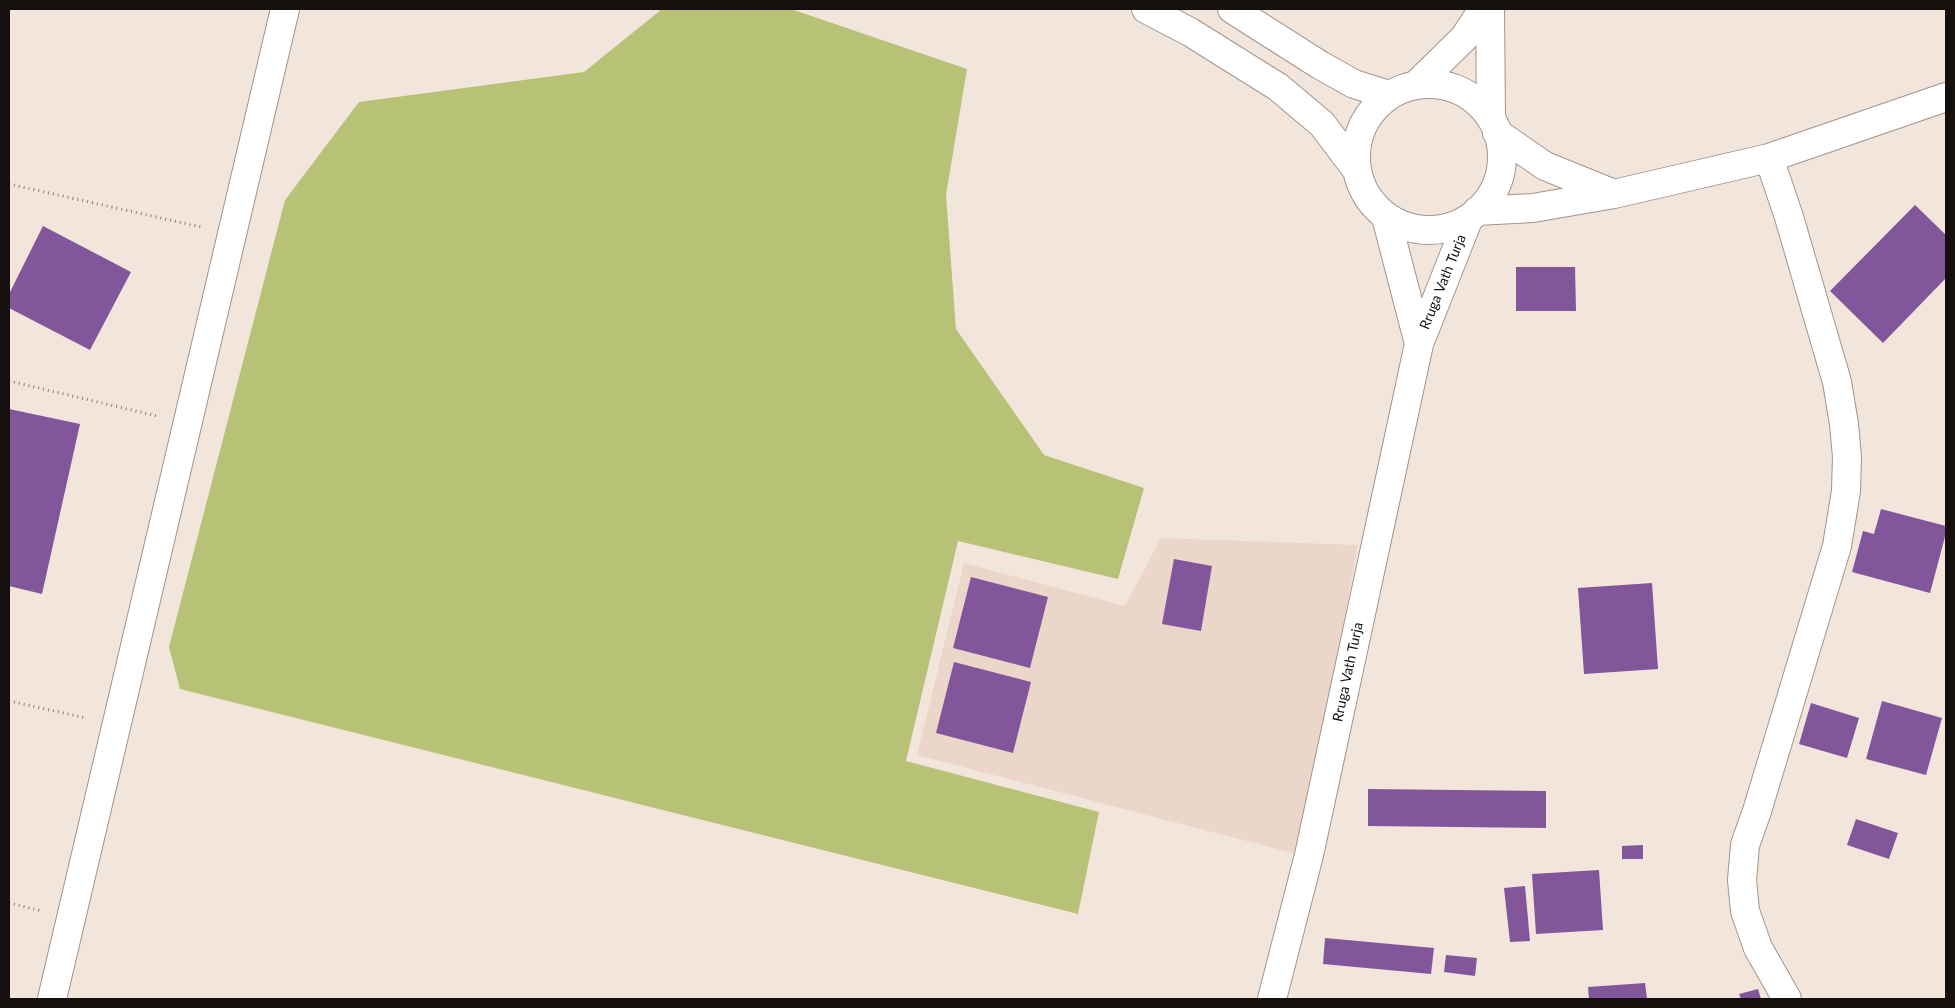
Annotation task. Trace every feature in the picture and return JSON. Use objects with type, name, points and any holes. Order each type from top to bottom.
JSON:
[{"type":"street","points":[[52,999],[285,9]]},
{"type":"street","points":[[1146,9],[1190,32],[1278,87],[1322,124],[1356,169]]},
{"type":"street","points":[[1232,9],[1328,70],[1354,84],[1390,95]]},
{"type":"street","name":"Rruga Vath Turja","points":[[1416,85],[1464,38],[1483,9]]},
{"type":"street","name":"Rruga Vath Turja","points":[[1490,9],[1494,126]]},
{"type":"street","name":"Rruga Vath Turja","points":[[1416,85],[1445,85],[1471,97],[1494,126],[1502,145],[1501,174],[1489,200],[1473,216],[1441,230],[1412,229],[1386,218],[1366,196],[1356,169],[1357,140],[1368,114],[1390,95],[1416,85]]},
{"type":"street","points":[[1473,216],[1614,194],[1769,158],[1946,97]]},
{"type":"street","points":[[1494,126],[1545,166],[1614,194]]},
{"type":"street","points":[[1769,158],[1789,218],[1837,382],[1847,457],[1846,491],[1837,546],[1745,845],[1742,880],[1745,911],[1758,948],[1787,999]]},
{"type":"street","name":"Rruga Vath Turja","points":[[1272,999],[1309,856],[1418,344],[1473,216]]},
{"type":"street","name":"Rruga Vath Turja","points":[[1386,218],[1418,344]]},
{"type":"path","points":[[9,184],[231,234]]},
{"type":"path","points":[[9,381],[187,423]]},
{"type":"path","points":[[9,701],[117,725]]},
{"type":"shaded area","points":[[1161,538],[1358,545],[1300,855],[917,755],[964,563],[1125,606]]},
{"type":"green space","points":[[662,9],[791,9],[967,69],[946,195],[956,329],[1044,455],[1144,488],[1118,579],[958,541],[906,761],[1099,812],[1078,914],[180,689],[169,647],[285,200],[359,102],[584,72]]},
{"type":"building","points":[[1915,205],[1946,235],[1946,278],[1883,343],[1830,291]]},
{"type":"building","points":[[43,226],[131,272],[90,350],[9,308],[9,294]]},
{"type":"building","points":[[1516,267],[1575,267],[1576,311],[1516,311]]},
{"type":"building","points":[[9,409],[80,424],[42,594],[9,586]]},
{"type":"building","points":[[1881,509],[1946,526],[1946,533],[1930,593],[1852,572],[1863,531],[1874,534]]},
{"type":"building","points":[[1174,559],[1212,566],[1201,631],[1162,624]]},
{"type":"building","points":[[971,577],[1048,597],[1030,668],[953,648]]},
{"type":"building","points":[[1652,583],[1658,669],[1584,674],[1578,588]]},
{"type":"building","points":[[954,662],[1031,682],[1013,753],[936,733]]},
{"type":"building","points":[[1882,701],[1942,718],[1926,775],[1866,759]]},
{"type":"building","points":[[1811,703],[1859,718],[1847,758],[1799,744]]},
{"type":"building","points":[[1368,789],[1546,791],[1546,828],[1368,826]]},
{"type":"building","points":[[1856,819],[1898,833],[1889,859],[1847,845]]},
{"type":"building","points":[[1643,845],[1643,859],[1622,859],[1622,846]]},
{"type":"building","points":[[1599,870],[1603,930],[1536,934],[1532,874]]},
{"type":"building","points":[[1525,886],[1530,941],[1510,942],[1504,888]]},
{"type":"building","points":[[1325,938],[1434,948],[1431,974],[1323,964]]},
{"type":"building","points":[[1446,955],[1477,958],[1475,976],[1444,972]]},
{"type":"building","points":[[1645,983],[1647,999],[1589,999],[1588,987]]},
{"type":"building","points":[[1758,989],[1761,999],[1741,999],[1739,994]]}]
